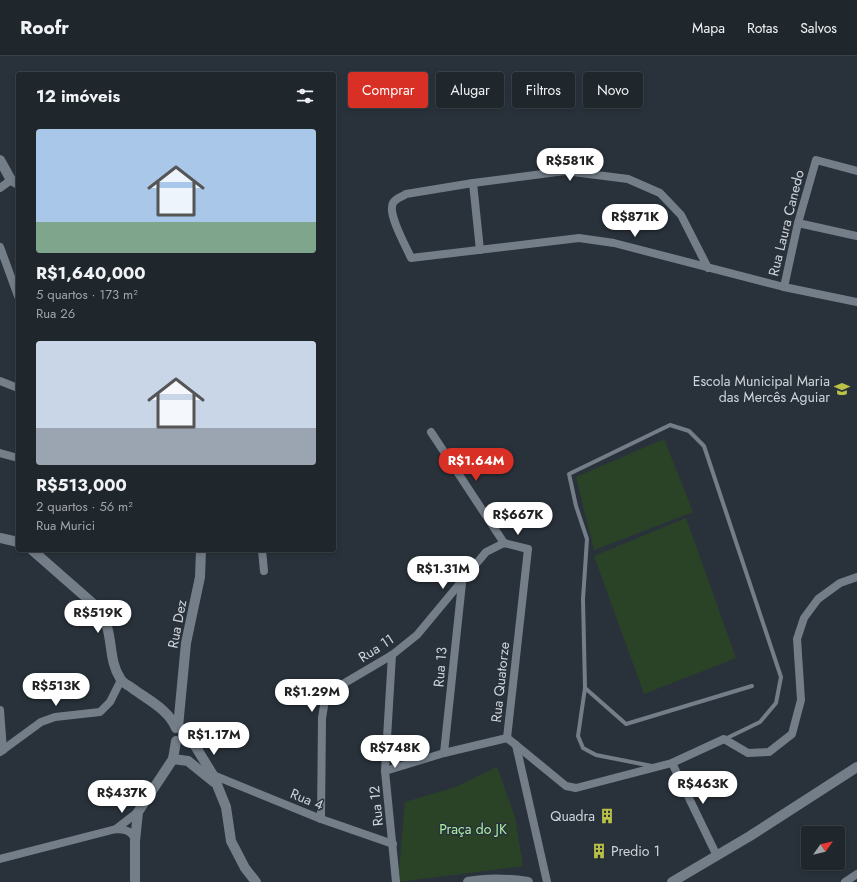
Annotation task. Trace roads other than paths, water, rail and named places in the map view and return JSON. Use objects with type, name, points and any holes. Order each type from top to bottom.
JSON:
[{"type":"street","points":[[0,160],[15,182],[0,188]]},
{"type":"street","name":"Rua Laura Canedo","points":[[784,287],[798,223],[816,160],[857,171]]},
{"type":"street","points":[[708,268],[682,215],[660,193],[628,179],[565,171],[473,183],[406,194],[398,198],[393,204],[391,212],[410,258],[579,238],[614,243],[708,268],[784,287],[857,302]]},
{"type":"street","points":[[473,183],[480,250]]},
{"type":"street","points":[[798,223],[857,236]]},
{"type":"street","points":[[0,247],[16,291]]},
{"type":"street","points":[[0,381],[16,387]]},
{"type":"street","points":[[431,432],[504,543]]},
{"type":"street","points":[[0,453],[16,457]]},
{"type":"street","points":[[0,538],[16,542]]},
{"type":"street","name":"Rua Quatorze","points":[[504,543],[528,549],[507,738],[566,786],[576,788],[672,763],[724,739]]},
{"type":"street","name":"Rua 11","points":[[320,819],[322,718],[326,694],[392,655],[417,635],[462,583],[486,552],[504,543]]},
{"type":"street","points":[[34,552],[97,607],[104,616],[108,627],[114,669],[121,680],[159,706],[167,714],[213,775],[226,807],[231,841],[245,868],[256,882]]},
{"type":"street","name":"Rua Dez","points":[[173,759],[180,733],[179,704],[186,643],[200,576],[201,552]]},
{"type":"street","points":[[262,552],[264,572]]},
{"type":"street","points":[[724,739],[748,753],[769,752],[792,734],[801,700],[797,639],[804,618],[818,599],[840,583],[857,577]]},
{"type":"street","name":"Rua 13","points":[[444,753],[462,583]]},
{"type":"street","name":"Rua 12","points":[[392,655],[385,771],[396,882]]},
{"type":"street","points":[[1,751],[41,722],[55,717],[100,712],[110,702],[121,680]]},
{"type":"street","points":[[0,710],[1,751]]},
{"type":"street","points":[[385,771],[444,753],[507,738]]},
{"type":"street","points":[[516,745],[547,882]]},
{"type":"street","points":[[0,859],[116,829],[138,812],[173,759],[184,760],[196,766],[218,786]]},
{"type":"street","points":[[672,763],[717,856]]},
{"type":"street","points":[[672,882],[750,836],[857,767]]},
{"type":"street","name":"Rua 4","points":[[213,775],[320,819],[393,844]]},
{"type":"street","points":[[135,882],[135,841],[138,812]]},
{"type":"street","points":[[116,829],[130,832],[134,836],[135,841]]},
{"type":"street","points":[[845,882],[857,874]]},
{"type":"street","points":[[468,882],[513,879],[528,882]]},
{"type":"lane","points":[[656,767],[596,755],[583,748],[578,736],[585,688],[583,599],[587,539],[576,506],[569,474],[670,425],[689,431],[704,446],[781,677],[776,704],[760,722],[724,739]]},
{"type":"lane","points":[[585,688],[626,724],[752,686]]},
{"type":"place","name":"Escola Municipal Maria das Mercês Aguiar","points":[[842,389]]},
{"type":"place","name":"Quadra","points":[[607,816]]},
{"type":"place","name":"Predio 1","points":[[599,851]]},
{"type":"park label","name":"Praça do JK","points":[[473,829]]}]
